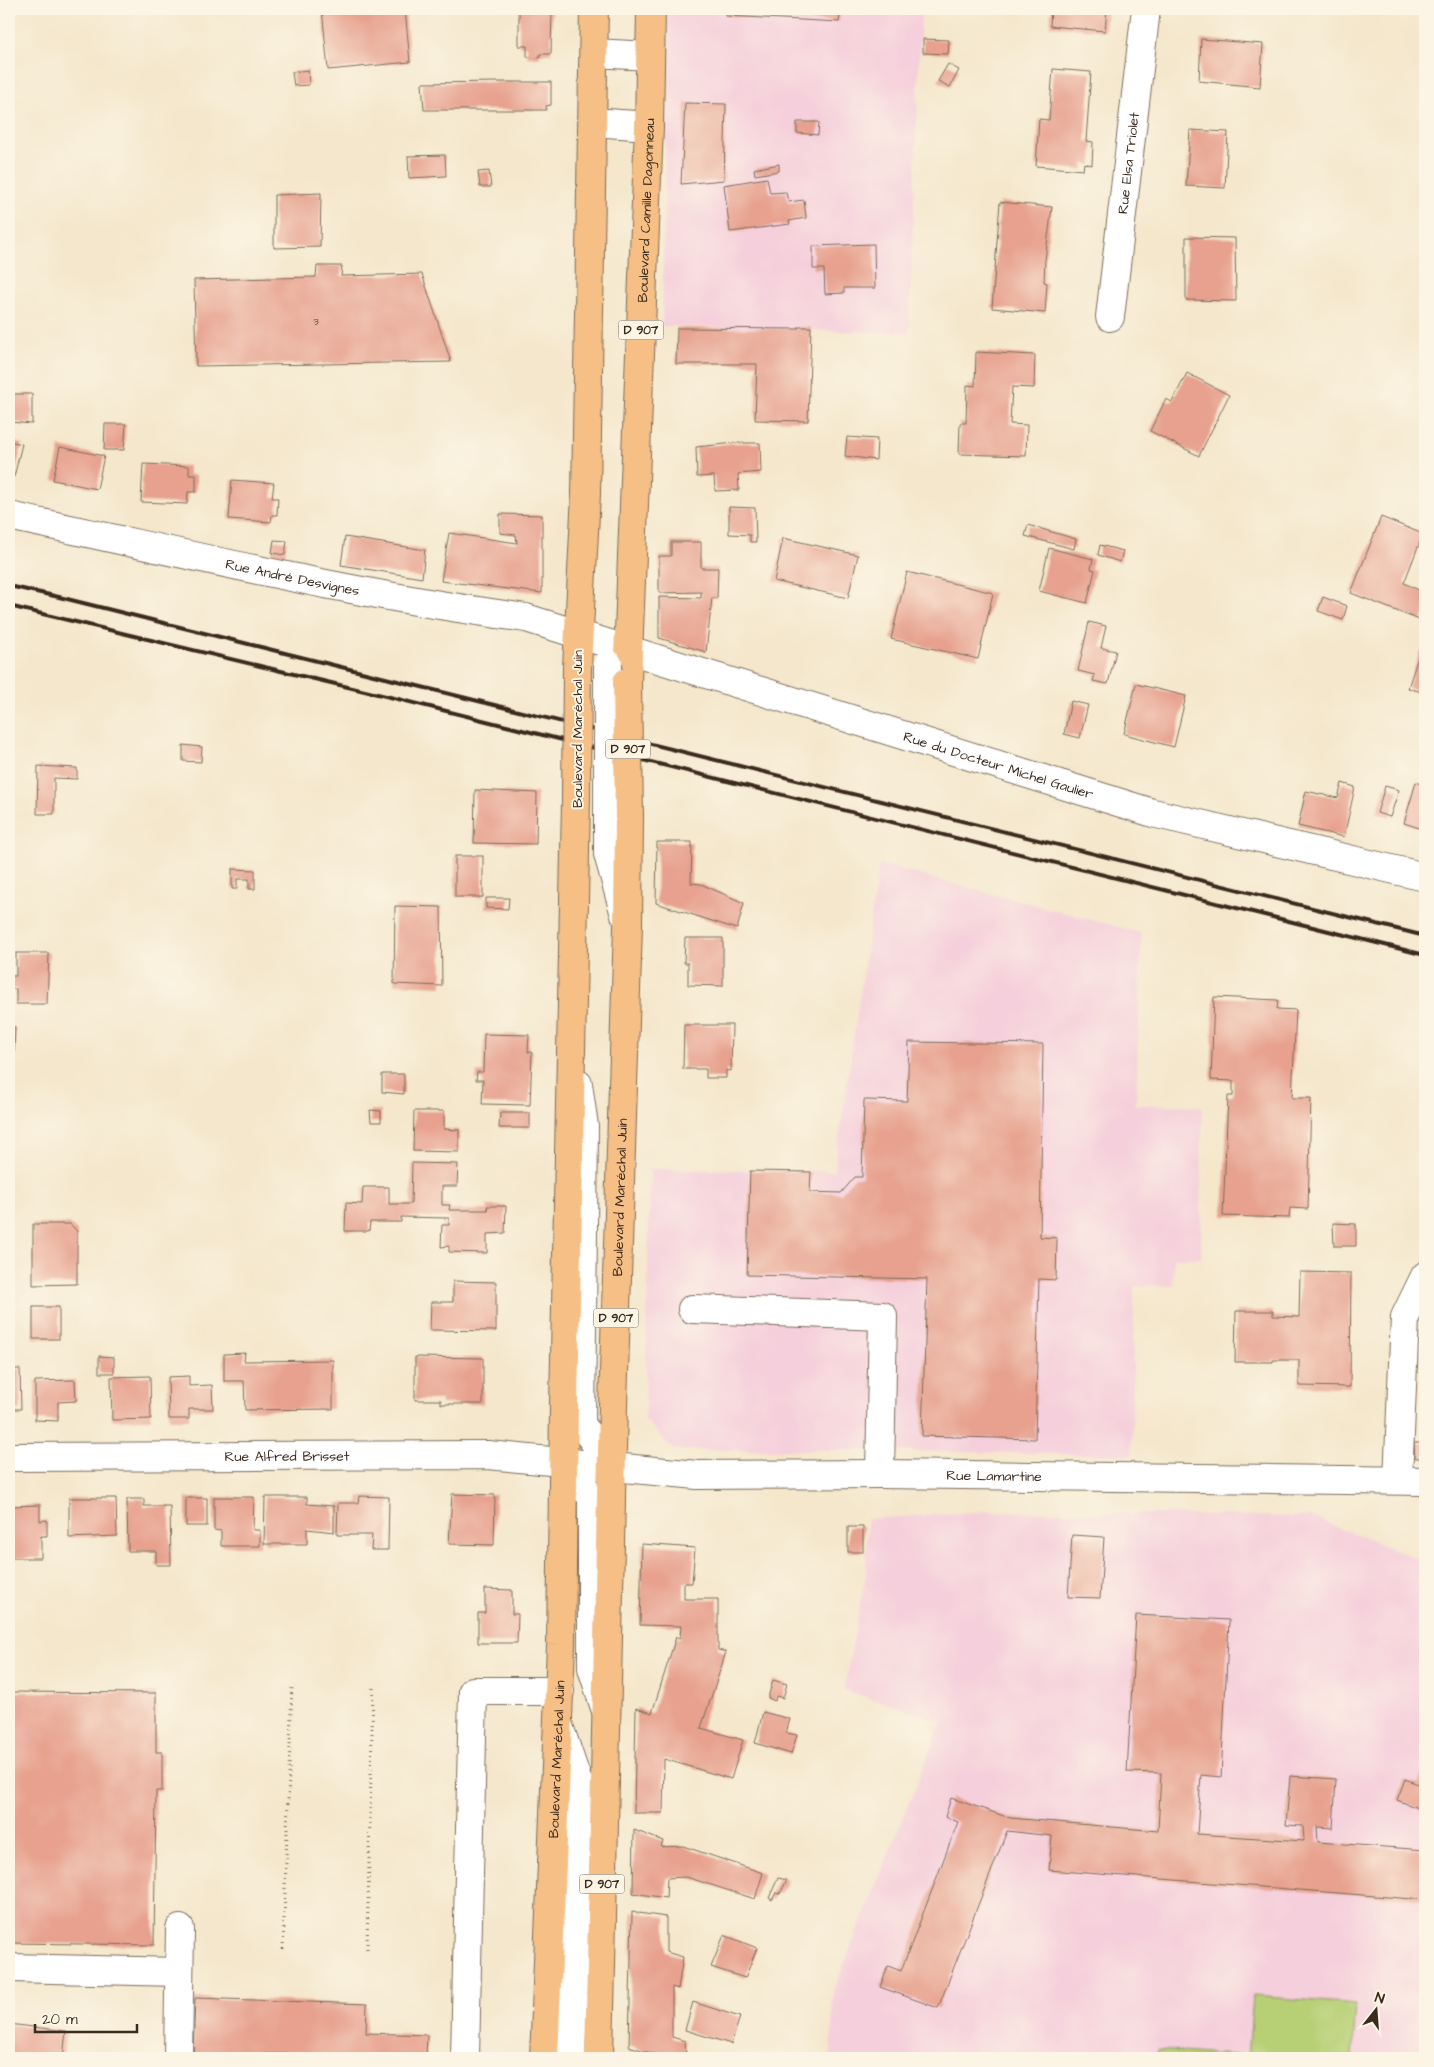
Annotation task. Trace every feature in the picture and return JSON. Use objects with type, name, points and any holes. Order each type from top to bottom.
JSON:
[{"type":"main road","points":[[577,634],[586,494],[594,9]]},
{"type":"main road","name":"Boulevard Camille Dagonneau","points":[[621,666],[649,126],[651,9]]},
{"type":"main road","name":"Boulevard Maréchal Juin","points":[[544,2058],[560,1691],[564,1406],[573,1041],[577,634]]},
{"type":"main road","name":"Boulevard Maréchal Juin","points":[[599,2058],[614,1395],[628,926],[618,813],[621,666]]},
{"type":"street","name":"Rue Elsa Triolet","points":[[1110,317],[1146,9]]},
{"type":"street","points":[[594,53],[650,56]]},
{"type":"street","points":[[593,122],[649,126]]},
{"type":"street","name":"Rue André Desvignes","points":[[9,516],[355,589],[526,618],[577,634]]},
{"type":"street","name":"Boulevard Maréchal Juin","points":[[577,634],[621,666]]},
{"type":"street","name":"Rue du Docteur Michel Gaulier","points":[[621,666],[1153,813],[1425,876]]},
{"type":"street","name":"Boulevard Maréchal Juin","points":[[573,1041],[584,1126],[581,1424],[613,1467]]},
{"type":"street","points":[[1398,1480],[1405,1317],[1425,1276]]},
{"type":"street","points":[[692,1309],[882,1316],[880,1474]]},
{"type":"street","name":"Rue Alfred Brisset","points":[[9,1457],[488,1455],[564,1462]]},
{"type":"street","name":"Boulevard Maréchal Juin","points":[[564,1462],[592,1497],[592,1668],[606,1710]]},
{"type":"street","name":"Rue Lamartine","points":[[564,1462],[697,1475],[880,1474],[1425,1481]]},
{"type":"street","points":[[465,2058],[473,1691],[560,1691]]},
{"type":"street","points":[[558,1726],[581,1791],[570,2058]]},
{"type":"street","points":[[178,2058],[180,1929]]},
{"type":"street","points":[[9,1968],[179,1972]]},
{"type":"path","points":[[283,1949],[292,1685]]},
{"type":"path","points":[[367,1949],[373,1688]]},
{"type":"shaded area","points":[[668,9],[921,9],[909,333],[662,326]]},
{"type":"shaded area","points":[[879,864],[1141,933],[1136,1105],[1202,1106],[1201,1258],[1174,1258],[1173,1285],[1134,1286],[1132,1455],[847,1450],[674,1450],[645,1420],[650,1169],[834,1171]]},
{"type":"shaded area","points":[[991,1511],[1311,1517],[1425,1561],[1425,2058],[831,2058],[833,1992],[942,1721],[844,1690],[866,1574],[867,1519]]},
{"type":"green space","points":[[1253,1996],[1356,2004],[1352,2058],[1248,2058]]},
{"type":"green space","points":[[1157,2049],[1244,2056],[1244,2058],[1156,2058]]},
{"type":"building","points":[[322,9],[405,9],[410,62],[328,70]]},
{"type":"building","points":[[519,9],[552,9],[551,54],[540,54],[540,58],[527,57],[527,46],[519,46]]},
{"type":"building","points":[[726,9],[841,9],[839,22],[726,16]]},
{"type":"building","points":[[1051,9],[1107,9],[1105,31],[1050,26]]},
{"type":"building","points":[[923,39],[949,40],[948,54],[923,53]]},
{"type":"building","points":[[1201,39],[1263,44],[1260,87],[1199,81]]},
{"type":"building","points":[[948,64],[959,70],[950,87],[938,81]]},
{"type":"building","points":[[1053,69],[1091,72],[1086,141],[1093,142],[1092,165],[1084,163],[1083,170],[1036,166],[1039,119],[1049,120]]},
{"type":"building","points":[[308,70],[309,85],[294,86],[292,72]]},
{"type":"building","points":[[551,82],[551,105],[546,106],[546,110],[424,110],[422,83]]},
{"type":"building","points":[[685,103],[726,104],[724,180],[681,184]]},
{"type":"building","points":[[797,122],[819,122],[818,135],[797,133]]},
{"type":"building","points":[[1190,130],[1228,132],[1225,188],[1186,186]]},
{"type":"building","points":[[445,155],[446,176],[409,178],[408,156]]},
{"type":"building","points":[[779,164],[779,171],[755,175],[754,169]]},
{"type":"building","points":[[489,171],[491,187],[480,187],[478,172]]},
{"type":"building","points":[[767,178],[770,193],[786,192],[788,202],[804,200],[806,218],[789,221],[790,224],[730,232],[724,185]]},
{"type":"building","points":[[321,193],[320,247],[274,248],[274,195]]},
{"type":"building","points":[[1000,202],[1052,207],[1045,260],[1044,282],[1047,283],[1045,313],[992,308]]},
{"type":"building","points":[[1186,237],[1235,238],[1236,301],[1186,300]]},
{"type":"building","points":[[874,244],[875,288],[844,288],[844,293],[825,294],[824,269],[813,269],[813,246]]},
{"type":"building","points":[[317,266],[342,266],[341,276],[422,274],[451,362],[196,366],[194,280],[316,277]]},
{"type":"building","points":[[798,327],[811,327],[808,421],[755,420],[757,364],[676,364],[677,328],[798,329]]},
{"type":"building","points":[[976,352],[1035,355],[1034,388],[1012,387],[1010,424],[1027,425],[1026,456],[959,454],[960,423],[966,423],[967,385],[975,386]]},
{"type":"building","points":[[1187,373],[1229,395],[1199,456],[1150,431],[1166,399],[1172,402]]},
{"type":"building","points":[[9,394],[32,394],[32,424],[9,422]]},
{"type":"building","points":[[105,424],[126,424],[124,450],[104,450]]},
{"type":"building","points":[[847,437],[877,439],[876,460],[845,456]]},
{"type":"building","points":[[9,441],[22,444],[14,477],[9,475]]},
{"type":"building","points":[[735,443],[760,443],[761,472],[738,474],[739,490],[715,491],[714,476],[697,477],[696,447]]},
{"type":"building","points":[[60,447],[104,456],[97,489],[53,480]]},
{"type":"building","points":[[143,464],[189,466],[189,475],[196,475],[196,492],[188,492],[187,504],[141,502]]},
{"type":"building","points":[[232,480],[274,483],[272,498],[278,498],[277,515],[272,515],[271,522],[229,519]]},
{"type":"building","points":[[729,507],[755,508],[756,542],[750,542],[750,535],[729,534]]},
{"type":"building","points":[[500,514],[542,515],[542,593],[441,581],[449,533],[517,543],[516,535],[500,533]]},
{"type":"building","points":[[1381,517],[1423,534],[1404,583],[1425,593],[1425,613],[1422,621],[1351,593]]},
{"type":"building","points":[[1028,525],[1076,539],[1074,549],[1025,536]]},
{"type":"building","points":[[345,537],[425,550],[422,578],[341,565]]},
{"type":"building","points":[[783,538],[858,555],[848,598],[774,581]]},
{"type":"building","points":[[274,540],[287,541],[285,555],[272,553]]},
{"type":"building","points":[[671,542],[701,542],[701,568],[718,568],[717,598],[712,598],[706,652],[659,638],[659,597],[701,598],[701,592],[659,593],[659,556],[671,556]]},
{"type":"building","points":[[1100,545],[1123,551],[1120,562],[1098,555]]},
{"type":"building","points":[[1049,548],[1093,559],[1091,569],[1095,570],[1087,603],[1039,591]]},
{"type":"building","points":[[907,572],[993,593],[978,659],[891,639]]},
{"type":"building","points":[[1323,597],[1347,606],[1343,620],[1318,611]]},
{"type":"building","points":[[1089,622],[1106,626],[1101,648],[1116,651],[1108,684],[1093,681],[1095,675],[1078,671]]},
{"type":"building","points":[[1420,651],[1425,654],[1425,693],[1408,688]]},
{"type":"building","points":[[1136,684],[1186,696],[1174,747],[1124,734]]},
{"type":"building","points":[[1071,701],[1088,705],[1080,738],[1064,734]]},
{"type":"building","points":[[183,745],[202,747],[201,762],[183,761]]},
{"type":"building","points":[[1425,751],[1425,766],[1421,765]]},
{"type":"building","points":[[38,766],[77,768],[77,779],[54,778],[54,814],[37,814]]},
{"type":"building","points":[[1416,782],[1425,785],[1425,830],[1404,823]]},
{"type":"building","points":[[1342,783],[1355,787],[1344,837],[1298,826],[1306,791],[1338,798]]},
{"type":"building","points":[[1385,786],[1399,790],[1390,817],[1377,813]]},
{"type":"building","points":[[475,790],[537,793],[536,844],[474,843]]},
{"type":"building","points":[[657,842],[692,842],[691,883],[701,884],[744,903],[737,929],[656,903]]},
{"type":"building","points":[[455,856],[483,856],[483,897],[455,897]]},
{"type":"building","points":[[232,869],[255,870],[255,889],[249,889],[249,879],[237,879],[237,889],[232,889]]},
{"type":"building","points":[[486,898],[509,898],[508,909],[486,908]]},
{"type":"building","points":[[395,906],[441,907],[442,986],[394,984]]},
{"type":"building","points":[[685,938],[723,938],[723,986],[688,985],[688,963],[684,963]]},
{"type":"building","points":[[16,953],[49,953],[47,1004],[16,1004],[16,989],[9,989],[9,976],[16,976]]},
{"type":"building","points":[[1214,997],[1278,1000],[1277,1009],[1296,1010],[1292,1098],[1311,1098],[1308,1209],[1290,1208],[1289,1218],[1223,1216],[1228,1096],[1233,1096],[1233,1081],[1211,1080]]},
{"type":"building","points":[[684,1025],[732,1025],[731,1071],[726,1070],[726,1078],[706,1078],[706,1069],[683,1069]]},
{"type":"building","points":[[9,1027],[15,1027],[14,1054],[9,1054]]},
{"type":"building","points":[[484,1034],[529,1035],[528,1052],[532,1052],[530,1105],[482,1104],[483,1080],[476,1080],[477,1072],[483,1072]]},
{"type":"building","points":[[909,1042],[1043,1044],[1040,1237],[1057,1238],[1056,1280],[1039,1279],[1035,1439],[922,1436],[927,1279],[747,1275],[750,1171],[811,1172],[810,1192],[841,1193],[855,1177],[862,1177],[864,1100],[907,1101]]},
{"type":"building","points":[[382,1074],[404,1074],[404,1094],[382,1092]]},
{"type":"building","points":[[370,1110],[381,1111],[381,1122],[371,1122]]},
{"type":"building","points":[[414,1111],[444,1111],[444,1129],[459,1130],[459,1152],[413,1151]]},
{"type":"building","points":[[500,1113],[530,1113],[530,1128],[499,1128]]},
{"type":"building","points":[[412,1163],[458,1164],[457,1186],[442,1186],[442,1205],[450,1205],[449,1210],[488,1210],[487,1206],[506,1206],[505,1233],[487,1234],[487,1253],[449,1252],[449,1246],[441,1247],[442,1225],[449,1225],[449,1218],[401,1217],[401,1222],[370,1222],[369,1231],[345,1231],[346,1203],[362,1204],[363,1187],[389,1187],[389,1204],[411,1204]]},
{"type":"building","points":[[1333,1223],[1356,1224],[1356,1246],[1334,1246]]},
{"type":"building","points":[[33,1224],[70,1224],[77,1231],[77,1284],[33,1285]]},
{"type":"building","points":[[1300,1272],[1351,1273],[1350,1387],[1299,1386],[1299,1360],[1235,1362],[1236,1311],[1273,1311],[1273,1316],[1299,1317]]},
{"type":"building","points":[[453,1281],[496,1282],[496,1331],[430,1330],[431,1302],[453,1302]]},
{"type":"building","points":[[33,1307],[59,1307],[59,1339],[33,1339]]},
{"type":"building","points":[[245,1353],[244,1361],[333,1360],[333,1409],[245,1410],[244,1381],[224,1381],[224,1354]]},
{"type":"building","points":[[99,1356],[114,1357],[114,1373],[99,1373]]},
{"type":"building","points":[[415,1357],[483,1358],[483,1404],[441,1404],[441,1400],[415,1400]]},
{"type":"building","points":[[9,1369],[20,1369],[21,1409],[9,1409]]},
{"type":"building","points":[[150,1376],[151,1419],[112,1420],[111,1377]]},
{"type":"building","points":[[189,1376],[189,1386],[212,1385],[213,1409],[189,1409],[189,1419],[169,1419],[168,1377]]},
{"type":"building","points":[[75,1380],[76,1401],[58,1402],[58,1421],[35,1420],[35,1381]]},
{"type":"building","points":[[1425,1394],[1425,1408],[1420,1406]]},
{"type":"building","points":[[1414,1443],[1425,1443],[1425,1458],[1415,1458]]},
{"type":"building","points":[[452,1494],[495,1495],[494,1545],[449,1544]]},
{"type":"building","points":[[359,1496],[389,1497],[388,1550],[371,1550],[372,1535],[337,1535],[338,1503],[358,1503]]},
{"type":"building","points":[[214,1497],[254,1497],[253,1530],[260,1530],[260,1546],[221,1546],[221,1531],[214,1530]]},
{"type":"building","points":[[265,1497],[307,1497],[307,1504],[334,1506],[334,1532],[307,1529],[307,1544],[264,1544]]},
{"type":"building","points":[[69,1498],[116,1498],[117,1536],[69,1538]]},
{"type":"building","points":[[186,1498],[207,1498],[207,1526],[186,1526]]},
{"type":"building","points":[[127,1499],[144,1499],[144,1506],[170,1506],[171,1565],[156,1565],[156,1551],[128,1551]]},
{"type":"building","points":[[40,1505],[40,1521],[47,1520],[47,1536],[41,1536],[41,1558],[9,1558],[9,1506]]},
{"type":"building","points":[[848,1527],[863,1527],[863,1552],[848,1552]]},
{"type":"building","points":[[1072,1535],[1104,1537],[1100,1598],[1068,1597]]},
{"type":"building","points":[[642,1544],[695,1548],[692,1583],[684,1583],[684,1599],[718,1599],[718,1650],[726,1652],[701,1728],[743,1740],[731,1779],[664,1759],[663,1813],[634,1813],[636,1708],[652,1713],[676,1637],[680,1638],[681,1626],[640,1625]]},
{"type":"building","points":[[485,1589],[512,1590],[512,1614],[518,1614],[517,1643],[478,1643],[478,1613],[485,1613]]},
{"type":"building","points":[[1136,1615],[1229,1620],[1221,1777],[1201,1775],[1197,1834],[1304,1841],[1303,1826],[1286,1825],[1290,1776],[1336,1779],[1333,1828],[1317,1827],[1318,1842],[1425,1850],[1425,1900],[1049,1870],[1052,1836],[1007,1831],[938,2008],[880,1987],[888,1966],[901,1971],[958,1822],[945,1817],[951,1798],[1010,1818],[1158,1831],[1161,1773],[1127,1772]]},
{"type":"building","points":[[773,1680],[787,1684],[783,1698],[776,1696],[775,1701],[768,1698]]},
{"type":"building","points":[[9,1692],[156,1693],[156,1752],[162,1752],[162,1791],[156,1791],[154,1945],[9,1943]]},
{"type":"building","points":[[763,1712],[790,1719],[786,1733],[797,1735],[791,1754],[755,1743]]},
{"type":"building","points":[[1425,1765],[1425,1811],[1397,1800],[1405,1779],[1418,1784]]},
{"type":"building","points":[[634,1830],[663,1841],[661,1847],[683,1846],[763,1873],[755,1899],[686,1877],[667,1878],[666,1898],[633,1893]]},
{"type":"building","points":[[778,1878],[787,1880],[780,1894],[776,1893],[772,1900],[769,1898]]},
{"type":"building","points":[[632,1912],[666,1917],[666,1952],[683,1957],[678,1989],[672,1987],[672,2037],[685,2041],[686,2058],[666,2058],[629,2046]]},
{"type":"building","points":[[724,1935],[757,1948],[745,1978],[711,1967]]},
{"type":"building","points":[[195,1998],[367,2004],[366,2033],[427,2035],[426,2058],[193,2058]]},
{"type":"building","points":[[693,2002],[740,2017],[731,2044],[685,2030]]},
{"type":"building","points":[[9,2024],[66,2031],[63,2058],[9,2058]]},
{"type":"building","points":[[629,2052],[648,2058],[629,2058]]},
{"type":"railway","points":[[9,586],[1425,936]]},
{"type":"railway","points":[[9,606],[394,698],[1425,955]]}]
